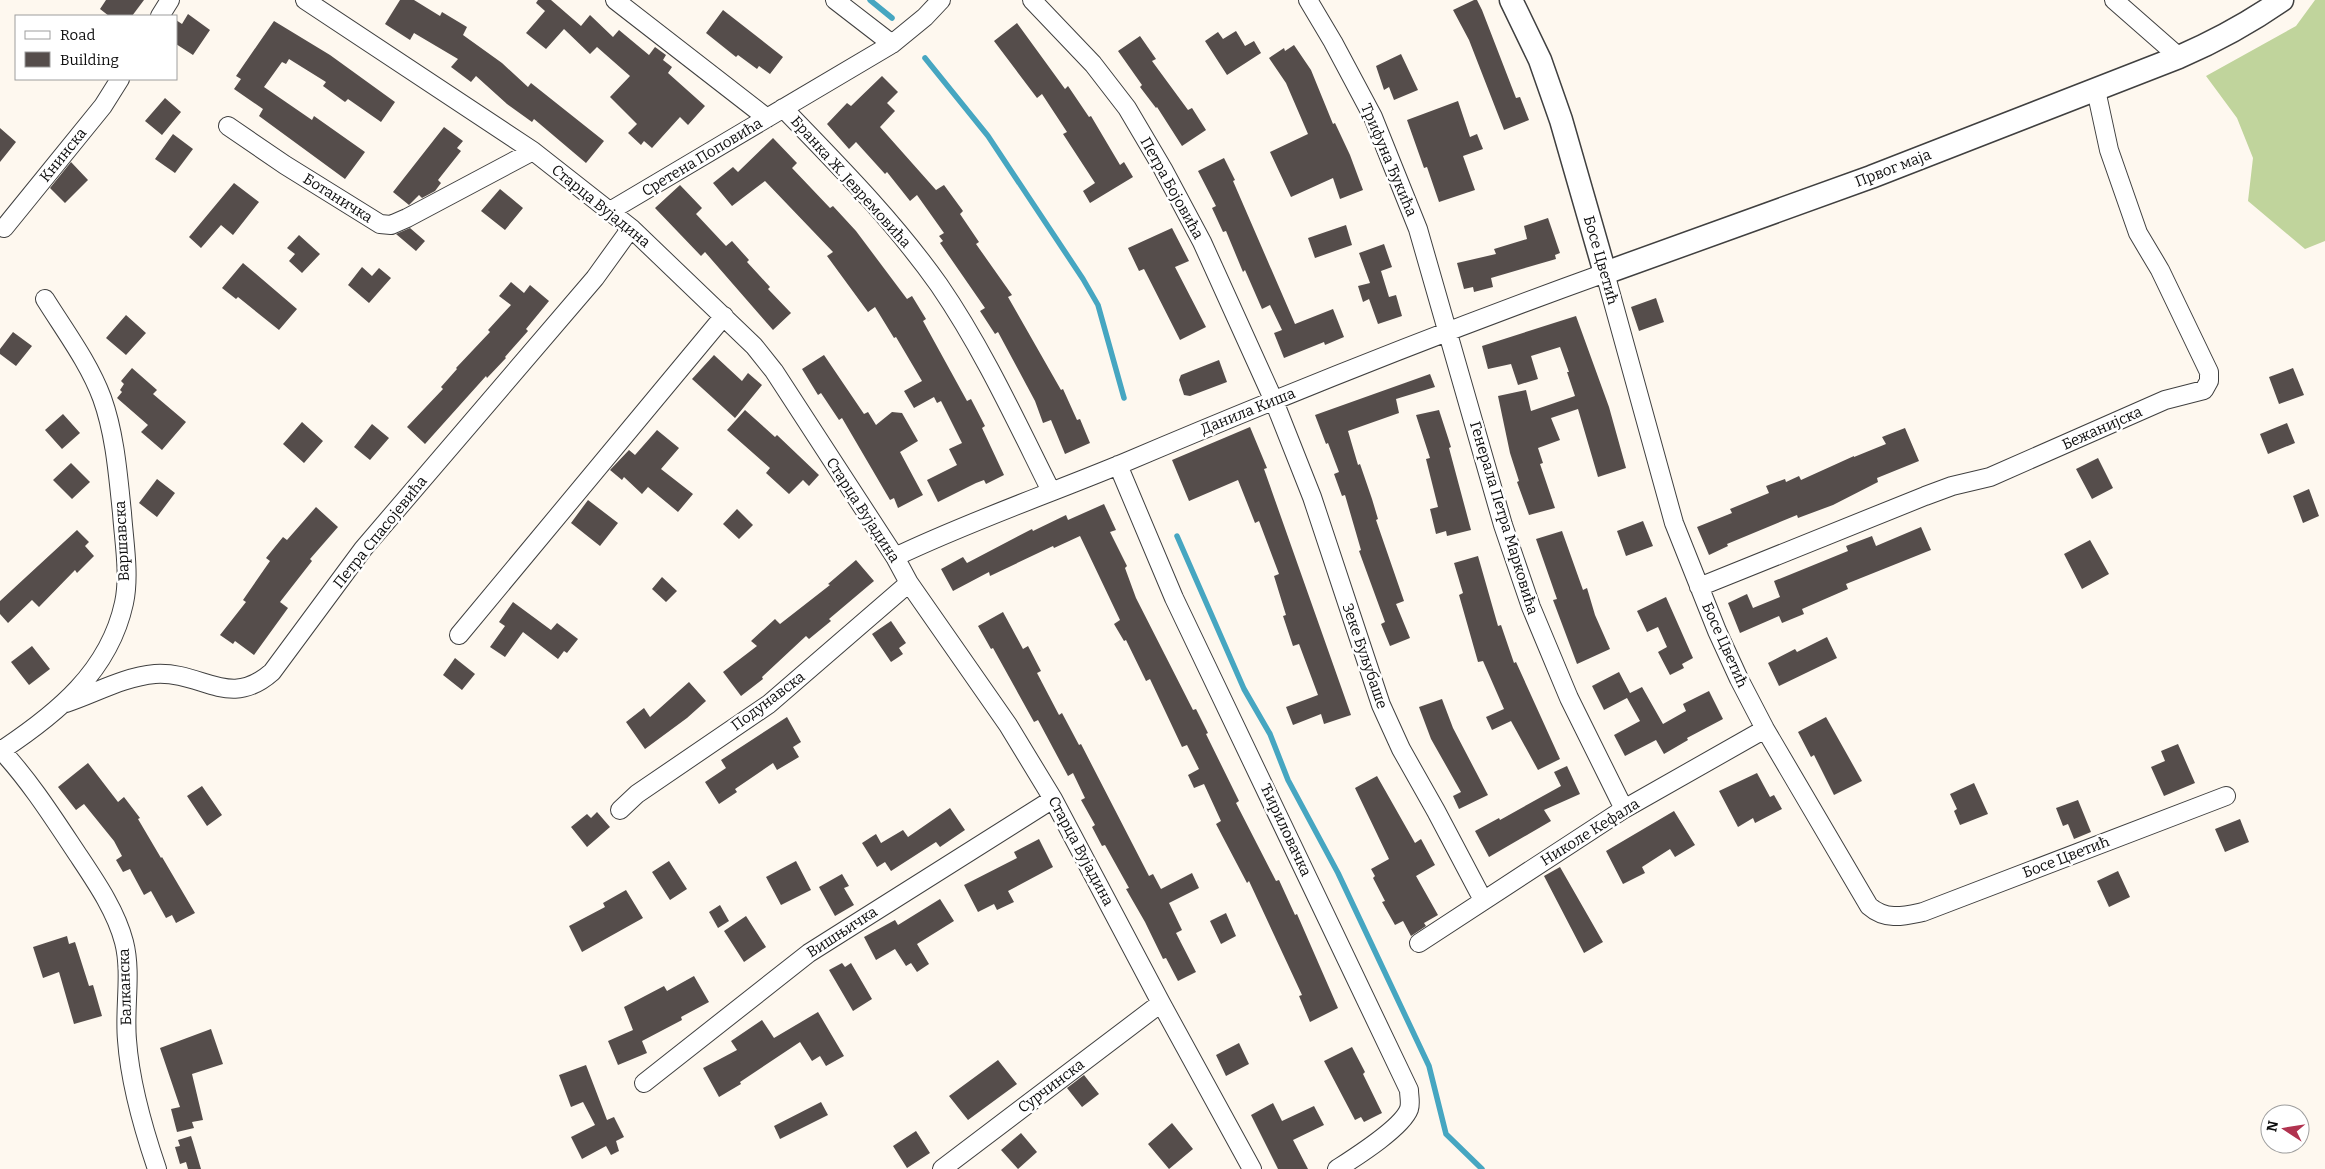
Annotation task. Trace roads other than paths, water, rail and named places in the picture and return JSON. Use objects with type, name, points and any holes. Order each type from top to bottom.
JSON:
[{"type":"street","points":[[161,15],[170,0]]},
{"type":"street","name":"Старца Вујадина","points":[[306,0],[533,151],[631,228],[754,346],[774,372],[895,557],[909,583],[1008,725],[1053,799],[1161,1003],[1252,1169]]},
{"type":"street","points":[[615,0],[767,118]]},
{"type":"street","points":[[835,0],[892,44]]},
{"type":"street","name":"Сретена Поповића","points":[[610,212],[892,44],[925,17],[941,0]]},
{"type":"street","name":"Петра Бојовића","points":[[1032,0],[1092,64],[1127,108],[1163,169],[1202,242],[1274,401]]},
{"type":"street","name":"Трифуна Ђукића","points":[[1308,0],[1373,117],[1418,229],[1448,330]]},
{"type":"street","name":"Босе Цветић","points":[[1511,0],[1540,60],[1561,120],[1674,524],[1739,679],[1765,729],[1869,906],[1875,912],[1890,917],[1923,912],[2226,796]]},
{"type":"street","points":[[2114,0],[2179,57]]},
{"type":"street","name":"Првог маја","points":[[1605,273],[1871,177],[2179,57],[2248,24],[2282,0]]},
{"type":"street","name":"Книнска","points":[[4,228],[102,106],[119,80]]},
{"type":"street","name":"Бежанијска","points":[[1699,587],[1952,486],[1990,477],[2165,400],[2204,390],[2209,381],[2209,372],[2160,270],[2138,233],[2109,150],[2096,90]]},
{"type":"street","name":"Бранка Ж. Јевремовића","points":[[783,108],[898,230],[939,285],[980,350],[1050,491]]},
{"type":"street","name":"Ботаничка","points":[[228,126],[293,170],[380,224],[391,225],[408,218],[533,151]]},
{"type":"street","name":"Петра Спасојевића","points":[[66,703],[118,682],[154,674],[181,676],[236,690],[248,688],[260,682],[272,672],[363,550],[595,278],[631,228]]},
{"type":"street","name":"Данила Киша","points":[[895,557],[950,530],[1118,465],[1448,330],[1605,273]]},
{"type":"street","name":"Варшавска","points":[[1,749],[38,726],[66,703],[87,678],[106,650],[118,626],[125,602],[126,554],[114,450],[102,398],[90,373],[45,300]]},
{"type":"street","points":[[459,635],[724,316]]},
{"type":"street","name":"Генерала Петра Марковића","points":[[1448,330],[1503,525],[1531,607],[1569,698],[1624,809]]},
{"type":"street","name":"Зеке Буљубаше","points":[[1274,401],[1312,497],[1381,705],[1401,749],[1483,900]]},
{"type":"street","name":"Ћириловачка","points":[[1118,465],[1174,598],[1409,1090],[1408,1110],[1397,1125],[1365,1151],[1337,1169]]},
{"type":"street","name":"Подунавска","points":[[620,810],[644,789],[769,704],[909,583]]},
{"type":"street","name":"Николе Кефала","points":[[1419,943],[1624,809],[1765,729]]},
{"type":"street","name":"Балканска","points":[[1,749],[33,789],[98,886],[116,920],[124,942],[127,963],[126,1020],[129,1057],[147,1140],[157,1169]]},
{"type":"street","name":"Вишњичка","points":[[644,1083],[809,953],[1053,799]]},
{"type":"street","name":"Сурчинска","points":[[942,1169],[1161,1003]]},
{"type":"waterway","points":[[870,0],[892,18]]},
{"type":"waterway","points":[[925,58],[988,136],[1083,279],[1098,305],[1124,398]]},
{"type":"waterway","points":[[1177,536],[1244,689],[1270,734],[1288,780],[1338,873],[1429,1066],[1446,1134],[1482,1169]]}]
